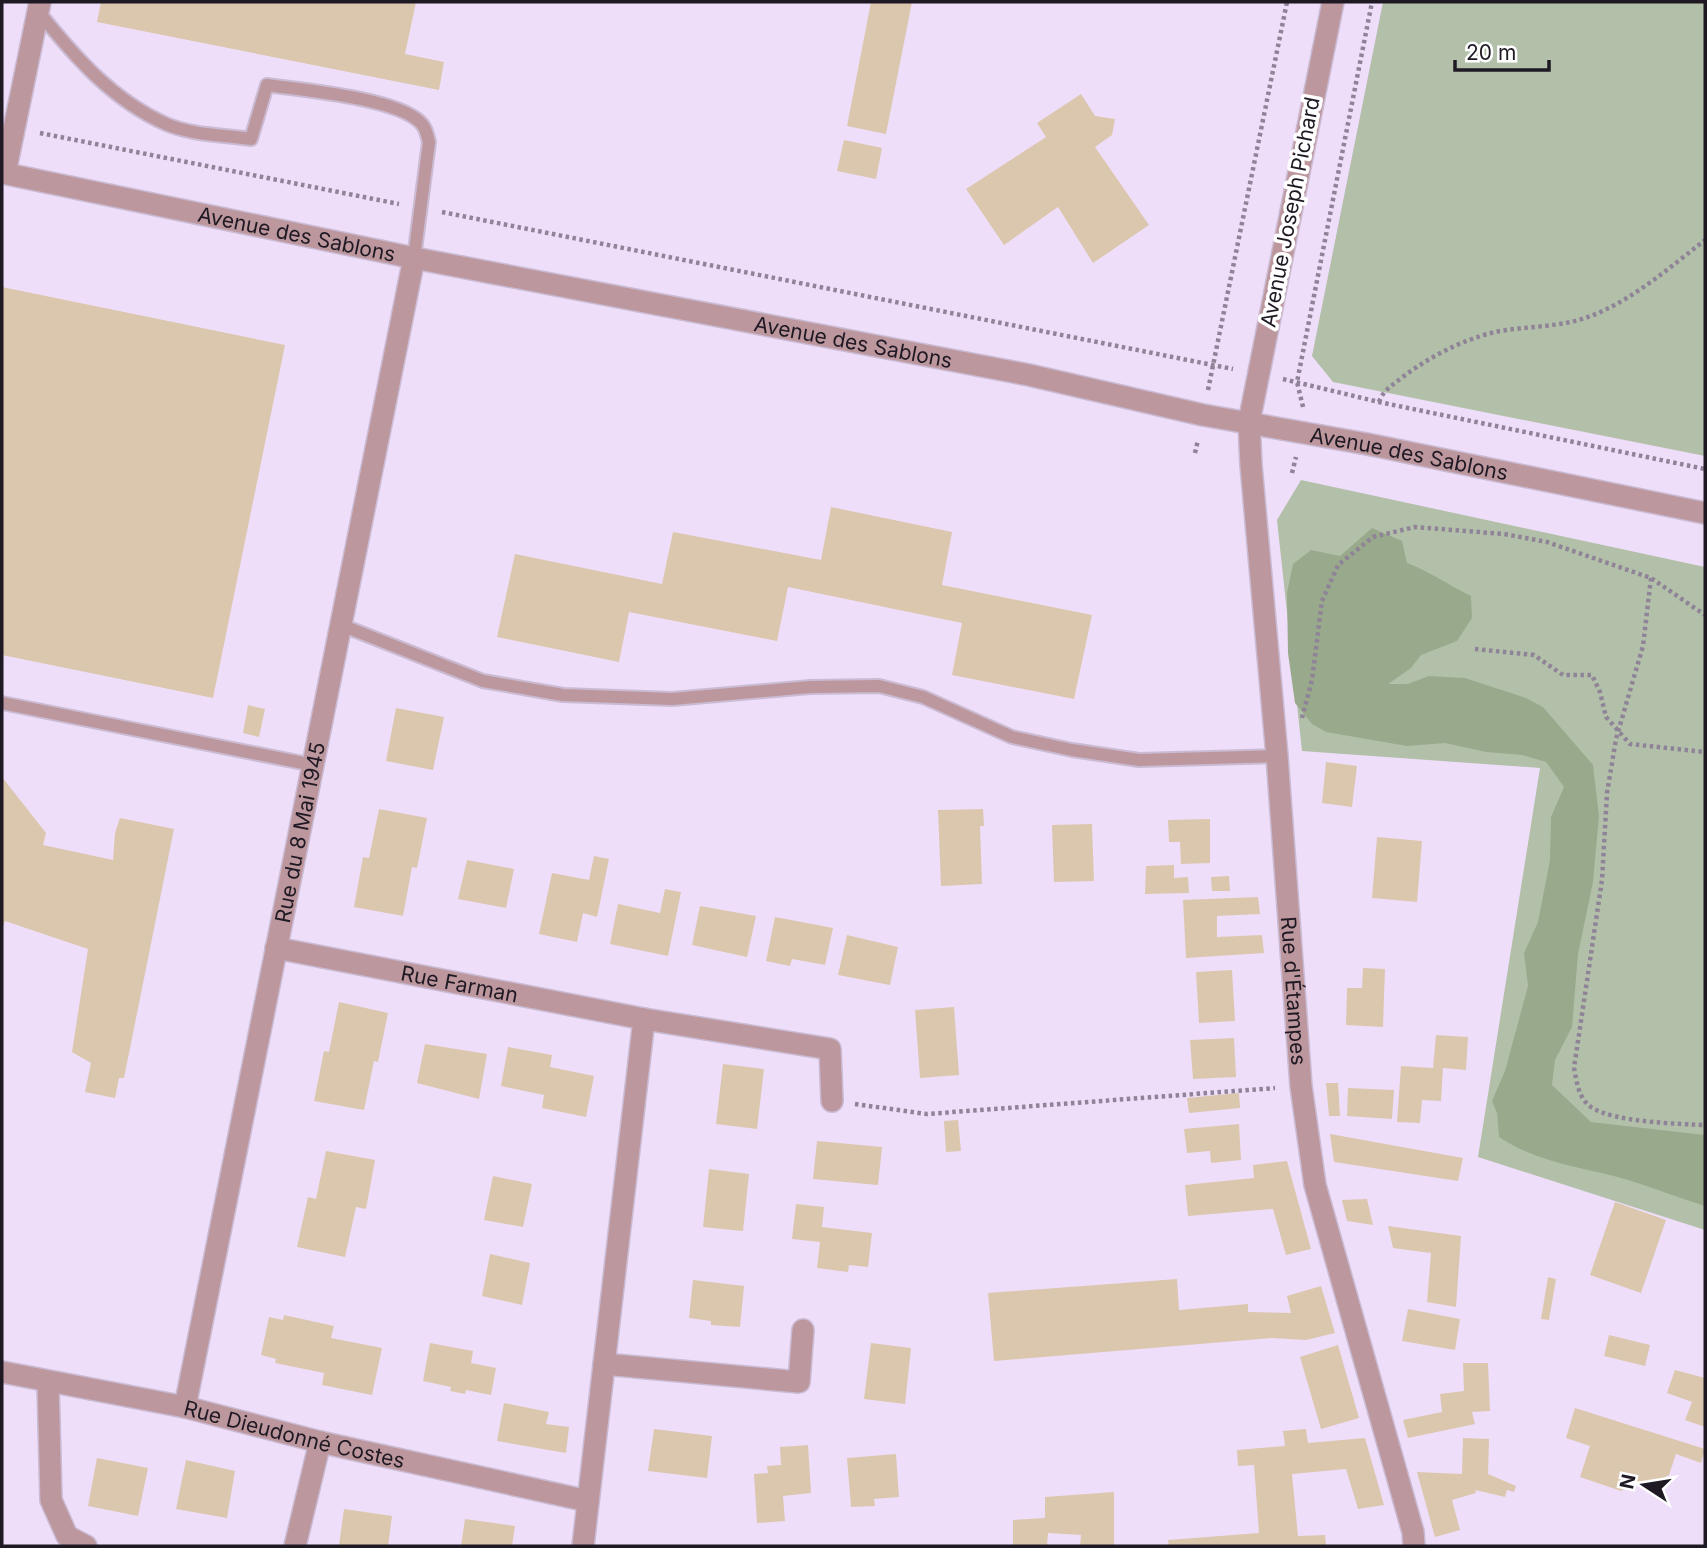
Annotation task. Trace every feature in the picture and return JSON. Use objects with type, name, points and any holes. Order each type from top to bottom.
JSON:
[{"type":"street","name":"Avenue Joseph Pichard","points":[[1249,422],[1333,2]]},
{"type":"street","points":[[3,174],[39,6]]},
{"type":"street","name":"Avenue des Sablons","points":[[3,174],[414,258],[1030,375],[1203,415],[1301,431],[1705,513]]},
{"type":"street","name":"Rue du 8 Mai 1945","points":[[185,1407],[414,258]]},
{"type":"street","name":"Rue d'Étampes","points":[[1249,422],[1301,1086],[1315,1185],[1413,1532],[1414,1546]]},
{"type":"street","name":"Rue Farman","points":[[276,948],[644,1019],[830,1049],[832,1101]]},
{"type":"street","points":[[583,1546],[644,1019]]},
{"type":"street","points":[[604,1364],[799,1382],[803,1330]]},
{"type":"street","name":"Rue Dieudonné Costes","points":[[2,1372],[48,1383],[185,1407],[320,1442],[587,1501]]},
{"type":"street","points":[[48,1383],[51,1500],[67,1536],[86,1546]]},
{"type":"street","points":[[295,1546],[320,1442]]},
{"type":"lane","points":[[39,6],[84,68],[131,103],[167,125],[251,139],[267,85],[390,107],[412,116],[424,125],[429,142],[414,258]]},
{"type":"lane","points":[[341,625],[483,681],[563,695],[672,699],[810,687],[879,686],[923,697],[1012,737],[1072,750],[1139,760],[1277,756]]},
{"type":"lane","points":[[2,702],[313,765]]},
{"type":"path","points":[[1195,453],[1287,2]]},
{"type":"path","points":[[1292,474],[1303,408],[1297,382],[1372,2]]},
{"type":"path","points":[[14,127],[1213,365],[1705,469]]},
{"type":"path","points":[[1379,402],[1382,393],[1407,374],[1457,344],[1496,332],[1545,328],[1586,318],[1619,302],[1705,240]]},
{"type":"path","points":[[1275,732],[1299,728],[1312,680],[1322,601],[1338,565],[1373,537],[1415,527],[1504,534],[1584,552],[1651,578],[1705,615]]},
{"type":"path","points":[[1651,578],[1643,646],[1618,732],[1607,793],[1602,880],[1574,1068],[1580,1094],[1592,1108],[1642,1121],[1705,1125]]},
{"type":"path","points":[[1475,649],[1534,655],[1563,675],[1592,676],[1601,692],[1606,716],[1630,744],[1705,752]]},
{"type":"path","points":[[832,1101],[927,1114],[1301,1086]]},
{"type":"green space","points":[[1383,2],[1705,2],[1705,456],[1333,382],[1312,356]]},
{"type":"green space","points":[[1301,480],[1705,567],[1705,1230],[1478,1157],[1540,768],[1302,751],[1277,520]]},
{"type":"green space","points":[[1372,528],[1402,541],[1407,563],[1471,596],[1472,618],[1457,641],[1421,655],[1411,668],[1388,684],[1408,684],[1429,676],[1465,678],[1526,698],[1543,707],[1593,765],[1599,816],[1593,882],[1578,954],[1572,1027],[1555,1060],[1552,1085],[1591,1122],[1705,1135],[1705,1206],[1628,1180],[1546,1159],[1499,1137],[1497,1113],[1492,1101],[1505,1071],[1528,986],[1524,953],[1538,922],[1550,860],[1551,817],[1564,787],[1546,762],[1522,755],[1486,752],[1445,743],[1407,746],[1326,732],[1312,724],[1295,703],[1288,653],[1287,593],[1293,564],[1311,550],[1340,556]]},
{"type":"building","points":[[101,2],[416,2],[405,54],[444,62],[439,90],[97,22]]},
{"type":"building","points":[[871,2],[912,2],[886,134],[847,126]]},
{"type":"building","points":[[1081,94],[1095,116],[1115,119],[1112,135],[1095,147],[1149,225],[1093,263],[1058,207],[1004,245],[966,189],[1046,137],[1037,123]]},
{"type":"building","points":[[844,140],[882,148],[876,179],[837,171]]},
{"type":"building","points":[[2,287],[285,345],[213,698],[2,655]]},
{"type":"building","points":[[831,507],[952,532],[942,585],[1092,615],[1074,699],[952,675],[962,623],[788,587],[777,641],[629,612],[619,662],[497,637],[515,554],[662,584],[673,532],[821,560]]},
{"type":"building","points":[[248,705],[265,709],[259,737],[243,733]]},
{"type":"building","points":[[396,708],[444,717],[433,770],[386,761]]},
{"type":"building","points":[[1326,762],[1357,766],[1352,807],[1322,803]]},
{"type":"building","points":[[2,777],[46,833],[43,845],[113,860],[115,833],[120,818],[174,829],[124,1078],[119,1078],[115,1098],[85,1092],[91,1063],[72,1052],[88,949],[5,921],[2,930]]},
{"type":"building","points":[[379,809],[427,818],[417,868],[412,867],[403,916],[354,907],[363,857],[369,858]]},
{"type":"building","points":[[983,809],[984,826],[980,826],[982,884],[941,886],[938,810]]},
{"type":"building","points":[[1210,819],[1210,863],[1181,864],[1180,842],[1169,842],[1168,820]]},
{"type":"building","points":[[1092,824],[1094,881],[1054,882],[1052,825]]},
{"type":"building","points":[[1377,837],[1422,841],[1417,902],[1372,898]]},
{"type":"building","points":[[594,856],[609,859],[597,917],[583,913],[577,942],[539,934],[552,873],[589,880]]},
{"type":"building","points":[[467,860],[514,869],[506,908],[458,899]]},
{"type":"building","points":[[1174,865],[1174,878],[1188,877],[1189,893],[1145,894],[1146,866]]},
{"type":"building","points":[[1229,876],[1230,891],[1212,891],[1211,877]]},
{"type":"building","points":[[665,889],[681,892],[668,956],[610,944],[618,904],[660,913]]},
{"type":"building","points":[[1258,897],[1260,914],[1217,916],[1217,937],[1262,935],[1264,953],[1186,958],[1183,900]]},
{"type":"building","points":[[700,906],[756,916],[747,957],[692,945]]},
{"type":"building","points":[[775,917],[833,928],[825,965],[792,959],[790,966],[766,961]]},
{"type":"building","points":[[847,935],[898,947],[890,985],[838,975]]},
{"type":"building","points":[[1363,968],[1385,969],[1383,1027],[1346,1025],[1347,988],[1362,988]]},
{"type":"building","points":[[1232,970],[1235,1021],[1199,1023],[1196,972]]},
{"type":"building","points":[[339,1002],[388,1013],[364,1110],[314,1101],[324,1051],[329,1052]]},
{"type":"building","points":[[954,1007],[959,1075],[920,1078],[915,1010]]},
{"type":"building","points":[[1436,1035],[1468,1037],[1466,1070],[1443,1068],[1441,1101],[1422,1100],[1420,1123],[1397,1122],[1401,1066],[1433,1068]]},
{"type":"building","points":[[1234,1038],[1236,1077],[1193,1079],[1190,1040]]},
{"type":"building","points":[[425,1044],[487,1054],[479,1099],[417,1083]]},
{"type":"building","points":[[508,1047],[552,1055],[550,1067],[594,1076],[586,1117],[542,1108],[544,1095],[501,1086]]},
{"type":"building","points":[[723,1064],[764,1069],[757,1129],[716,1124]]},
{"type":"building","points":[[1326,1083],[1338,1083],[1340,1116],[1329,1116]]},
{"type":"building","points":[[1348,1088],[1394,1090],[1392,1119],[1347,1116]]},
{"type":"building","points":[[1239,1093],[1240,1108],[1189,1113],[1187,1098]]},
{"type":"building","points":[[958,1120],[961,1151],[946,1152],[944,1121]]},
{"type":"building","points":[[1239,1124],[1241,1160],[1211,1163],[1210,1151],[1187,1153],[1184,1129]]},
{"type":"building","points":[[1330,1134],[1463,1158],[1458,1181],[1334,1162]]},
{"type":"building","points":[[817,1141],[882,1147],[878,1185],[813,1179]]},
{"type":"building","points":[[326,1151],[375,1160],[366,1209],[356,1207],[345,1257],[297,1247],[308,1197],[316,1199]]},
{"type":"building","points":[[1287,1161],[1311,1249],[1286,1255],[1273,1209],[1188,1216],[1185,1185],[1254,1178],[1253,1165]]},
{"type":"building","points":[[709,1169],[749,1174],[743,1231],[703,1227]]},
{"type":"building","points":[[493,1176],[532,1184],[523,1227],[484,1220]]},
{"type":"building","points":[[1367,1199],[1373,1225],[1347,1221],[1342,1200]]},
{"type":"building","points":[[1615,1202],[1666,1220],[1641,1293],[1590,1275]]},
{"type":"building","points":[[796,1204],[824,1207],[822,1227],[872,1233],[868,1267],[849,1265],[848,1272],[817,1268],[820,1242],[792,1239]]},
{"type":"building","points":[[1388,1226],[1461,1236],[1456,1307],[1427,1302],[1431,1253],[1393,1248]]},
{"type":"building","points":[[490,1254],[530,1263],[522,1305],[482,1296]]},
{"type":"building","points":[[1548,1277],[1556,1279],[1549,1320],[1541,1319]]},
{"type":"building","points":[[1177,1279],[1179,1310],[1248,1304],[1248,1312],[1291,1313],[1287,1296],[1321,1286],[1335,1333],[1306,1340],[1272,1338],[994,1361],[988,1293]]},
{"type":"building","points":[[693,1280],[744,1286],[740,1327],[711,1325],[711,1321],[689,1318]]},
{"type":"building","points":[[1408,1309],[1460,1319],[1455,1350],[1402,1341]]},
{"type":"building","points":[[284,1315],[334,1326],[331,1338],[382,1348],[372,1395],[322,1385],[324,1373],[275,1363],[276,1359],[261,1355],[269,1317],[283,1320]]},
{"type":"building","points":[[1609,1335],[1650,1345],[1645,1366],[1604,1356]]},
{"type":"building","points":[[430,1343],[473,1351],[471,1363],[496,1368],[491,1395],[466,1390],[465,1394],[450,1391],[451,1387],[423,1381]]},
{"type":"building","points":[[871,1343],[911,1348],[905,1404],[864,1399]]},
{"type":"building","points":[[1338,1345],[1359,1418],[1321,1429],[1300,1357]]},
{"type":"building","points":[[1463,1363],[1488,1363],[1490,1411],[1472,1412],[1475,1424],[1408,1438],[1403,1420],[1442,1412],[1440,1394],[1464,1391]]},
{"type":"building","points":[[1675,1370],[1705,1378],[1705,1427],[1685,1420],[1692,1402],[1667,1393]]},
{"type":"building","points":[[504,1403],[549,1412],[546,1424],[569,1427],[566,1453],[497,1441]]},
{"type":"building","points":[[1575,1408],[1705,1449],[1701,1463],[1676,1454],[1669,1475],[1643,1489],[1637,1481],[1621,1491],[1580,1477],[1590,1446],[1566,1438]]},
{"type":"building","points":[[654,1429],[712,1436],[707,1478],[648,1471]]},
{"type":"building","points":[[1306,1429],[1308,1443],[1365,1438],[1384,1505],[1358,1509],[1346,1469],[1292,1474],[1298,1536],[1325,1535],[1326,1545],[1169,1546],[1168,1540],[1259,1533],[1254,1465],[1238,1466],[1237,1450],[1285,1446],[1283,1431]]},
{"type":"building","points":[[1463,1438],[1489,1439],[1488,1474],[1516,1486],[1514,1492],[1507,1490],[1505,1497],[1475,1490],[1476,1493],[1452,1500],[1460,1530],[1435,1537],[1417,1472],[1462,1474]]},
{"type":"building","points":[[808,1445],[811,1493],[783,1496],[785,1521],[757,1523],[754,1474],[768,1473],[767,1466],[781,1465],[780,1447]]},
{"type":"building","points":[[896,1454],[899,1497],[874,1499],[875,1506],[851,1507],[847,1458]]},
{"type":"building","points":[[97,1458],[148,1468],[138,1516],[88,1506]]},
{"type":"building","points":[[186,1460],[235,1471],[227,1518],[176,1509]]},
{"type":"building","points":[[1114,1492],[1114,1546],[1080,1546],[1081,1535],[1048,1533],[1047,1546],[1013,1546],[1013,1520],[1045,1518],[1045,1497]]},
{"type":"building","points":[[344,1509],[392,1516],[388,1546],[339,1546]]},
{"type":"building","points":[[465,1519],[515,1526],[512,1546],[461,1546]]}]
